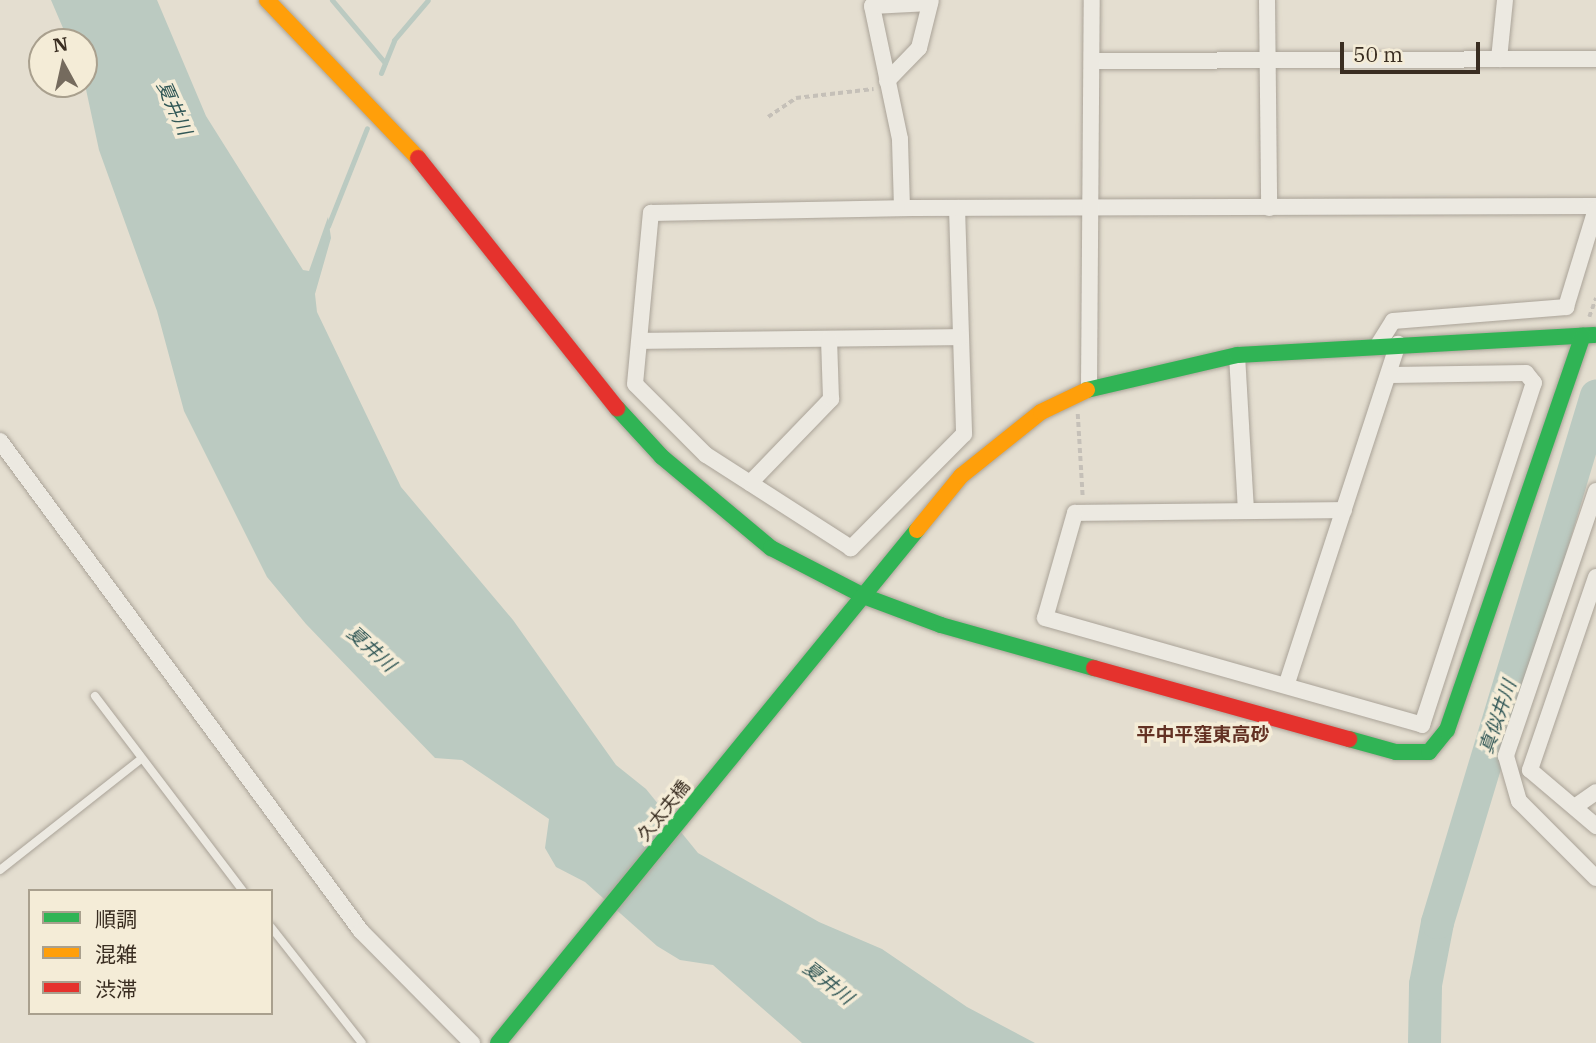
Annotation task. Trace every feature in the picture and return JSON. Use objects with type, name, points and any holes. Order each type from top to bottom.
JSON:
[{"type":"street","points":[[1083,391],[1093,61],[1092,0]]},
{"type":"street","points":[[1267,0],[1269,208]]},
{"type":"street","points":[[1500,59],[1505,0]]},
{"type":"street","points":[[268,1],[410,148],[583,372],[663,457],[771,548],[863,600],[1099,673],[1396,752],[1429,752],[1447,730],[1590,335]]},
{"type":"street","points":[[888,84],[919,48],[930,2],[872,6],[888,84],[900,139],[902,208]]},
{"type":"street","points":[[1093,61],[1596,59]]},
{"type":"street","points":[[957,208],[964,434],[850,548],[706,455],[635,384],[651,213],[902,208],[1596,207],[1566,307],[1393,321],[1378,345]]},
{"type":"street","name":"久太夫橋","points":[[498,1043],[863,600],[961,476],[1026,423],[1083,391],[1237,355],[1590,335]]},
{"type":"street","points":[[640,341],[961,337]]},
{"type":"street","points":[[750,483],[831,399],[829,339]]},
{"type":"street","points":[[1287,683],[1391,375],[1398,344]]},
{"type":"street","points":[[1237,355],[1246,511]]},
{"type":"street","points":[[1344,510],[1075,513],[1045,618],[1287,683],[1422,725],[1534,383],[1526,373],[1391,375]]},
{"type":"street","points":[[0,441],[361,932],[472,1043]]},
{"type":"street","points":[[1596,491],[1506,756],[1519,801],[1596,878]]},
{"type":"street","points":[[1596,577],[1530,770],[1576,806],[1596,826]]},
{"type":"street","points":[[1576,806],[1596,792]]},
{"type":"lane","points":[[95,696],[241,889]]},
{"type":"lane","points":[[0,870],[141,760]]},
{"type":"lane","points":[[273,930],[362,1043]]},
{"type":"path","points":[[768,117],[796,98],[888,84]]},
{"type":"path","points":[[1083,391],[1084,513]]},
{"type":"water","name":"夏井川","points":[[51,0],[157,0],[206,116],[303,270],[309,271],[328,217],[331,238],[315,294],[317,312],[401,487],[513,620],[616,765],[646,789],[698,853],[819,922],[882,949],[967,1007],[1035,1043],[802,1043],[713,965],[680,960],[657,946],[585,882],[556,867],[545,848],[549,819],[462,760],[435,758],[306,624],[267,577],[184,411],[157,311],[99,150],[88,98],[98,98],[98,28],[63,28]]},
{"type":"waterway","points":[[332,0],[385,63]]},
{"type":"waterway","points":[[381,73],[394,40],[428,0]]},
{"type":"waterway","points":[[328,226],[367,128]]},
{"type":"waterway","name":"真似井川","points":[[1424,1043],[1425,984],[1437,922],[1596,395]]},
{"type":"traffic: fast","points":[[1087,390],[1237,355],[1594,335]]},
{"type":"traffic: fast","points":[[1349,739],[1396,752],[1429,752],[1447,730],[1583,336]]},
{"type":"traffic: fast","points":[[617,408],[662,457],[771,548],[866,597],[941,625],[1094,668]]},
{"type":"traffic: fast","points":[[498,1043],[917,530]]},
{"type":"traffic: slow","points":[[267,0],[418,158]]},
{"type":"traffic: slow","points":[[917,530],[961,476],[1041,412],[1087,390]]},
{"type":"traffic: jam","points":[[418,158],[617,408]]},
{"type":"traffic: jam","points":[[1094,668],[1349,739]]},
{"type":"district","name":"平中平窪東高砂","points":[[1203,735]]}]
